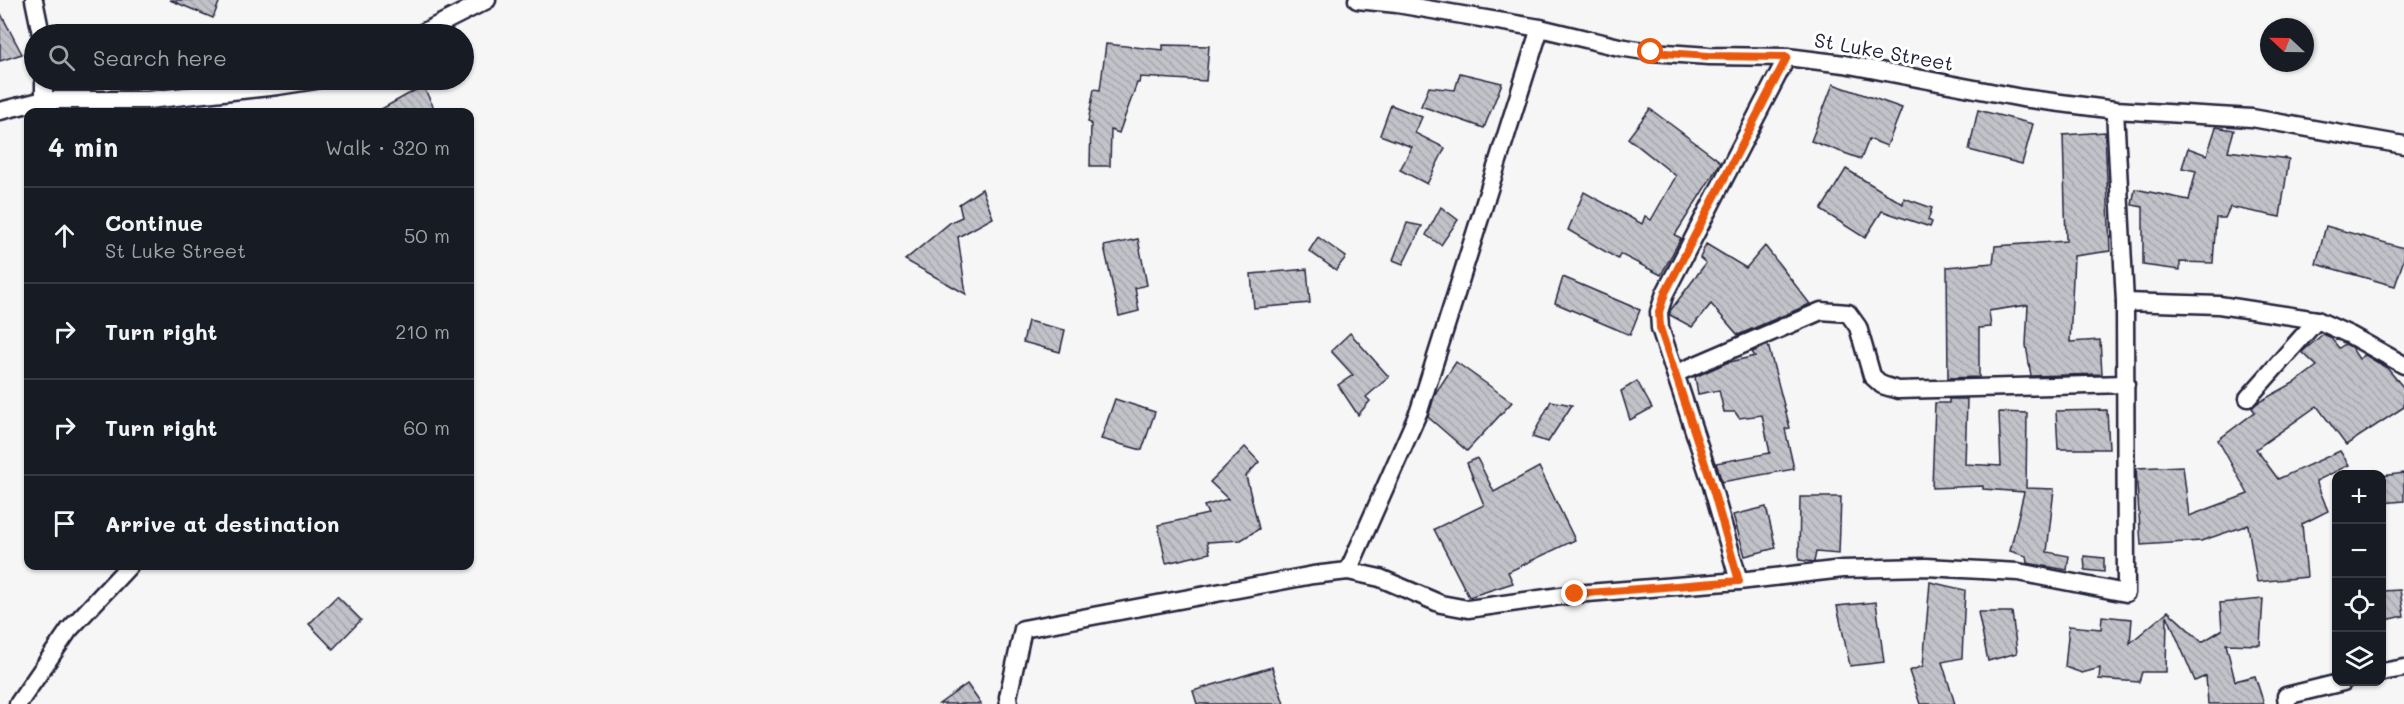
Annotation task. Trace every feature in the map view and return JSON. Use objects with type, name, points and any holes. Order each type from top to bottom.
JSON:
[{"type":"street","points":[[34,0],[39,24]]},
{"type":"street","points":[[440,24],[487,0]]},
{"type":"street","name":"St Luke Street","points":[[1357,0],[1397,4],[1540,28],[1619,47],[1651,52],[1709,56],[1787,57],[1844,64],[2022,98],[2115,110],[2252,118],[2404,145]]},
{"type":"street","points":[[1348,571],[1419,411],[1540,28]]},
{"type":"street","points":[[1739,581],[1677,373],[1660,328],[1659,312],[1665,293],[1787,57]]},
{"type":"street","points":[[45,90],[46,106]]},
{"type":"street","points":[[28,108],[148,100],[241,90]]},
{"type":"street","points":[[0,111],[24,108]]},
{"type":"street","points":[[1009,704],[1008,697],[1023,628],[1301,577],[1348,571],[1380,578],[1442,604],[1467,609],[1575,594],[1739,581],[1843,569],[1926,567],[2018,572],[2126,593],[2126,384],[2115,110]]},
{"type":"street","points":[[2124,302],[2219,304],[2317,320],[2350,335],[2404,365]]},
{"type":"street","points":[[1677,373],[1821,311],[1835,311],[1848,314],[1858,327],[1872,376],[1882,385],[1898,390],[2126,384]]},
{"type":"street","points":[[2248,398],[2317,320]]},
{"type":"street","points":[[18,704],[69,630],[125,570]]},
{"type":"street","points":[[2386,671],[2404,668]]},
{"type":"street","points":[[2286,704],[2286,696],[2332,684]]},
{"type":"building","points":[[170,0],[220,0],[213,18]]},
{"type":"building","points":[[0,12],[22,54],[0,61]]},
{"type":"building","points":[[1106,44],[1163,50],[1163,45],[1209,46],[1206,81],[1140,77],[1119,133],[1111,130],[1110,166],[1090,166],[1091,123],[1088,122],[1094,89],[1100,90]]},
{"type":"building","points":[[1460,73],[1502,83],[1484,128],[1421,106],[1429,87],[1455,90]]},
{"type":"building","points":[[1833,84],[1902,108],[1887,146],[1869,139],[1861,159],[1811,141]]},
{"type":"building","points":[[416,90],[425,90],[434,108],[383,108]]},
{"type":"building","points":[[1391,105],[1422,117],[1415,133],[1445,148],[1427,184],[1400,170],[1412,147],[1380,135]]},
{"type":"building","points":[[1650,109],[1721,162],[1675,235],[1681,238],[1661,275],[1620,254],[1618,259],[1568,230],[1584,192],[1642,224],[1645,216],[1651,220],[1676,176],[1628,138]]},
{"type":"building","points":[[1978,110],[2033,124],[2022,164],[1969,150]]},
{"type":"building","points":[[2216,127],[2234,130],[2228,151],[2289,159],[2280,217],[2230,207],[2225,218],[2216,218],[2213,263],[2180,262],[2180,270],[2143,265],[2143,207],[2132,205],[2135,189],[2189,200],[2196,171],[2182,168],[2188,148],[2207,155]]},
{"type":"building","points":[[2105,132],[2110,251],[2074,256],[2070,342],[2100,340],[2102,374],[2031,376],[2026,345],[2028,305],[1989,311],[1991,327],[1979,328],[1979,377],[1948,378],[1947,267],[1993,263],[1995,246],[2066,241],[2063,135]]},
{"type":"building","points":[[1846,169],[1903,204],[1904,198],[1932,208],[1928,220],[1932,222],[1930,227],[1882,211],[1865,238],[1821,210]]},
{"type":"building","points":[[982,189],[993,218],[958,237],[966,294],[905,260],[951,222],[962,217],[959,204]]},
{"type":"building","points":[[1441,207],[1458,220],[1441,245],[1426,235]]},
{"type":"building","points":[[1407,223],[1422,226],[1403,264],[1393,260]]},
{"type":"building","points":[[2326,226],[2404,248],[2404,259],[2395,286],[2316,264]]},
{"type":"building","points":[[1318,237],[1346,257],[1336,270],[1309,251]]},
{"type":"building","points":[[1138,239],[1147,285],[1135,288],[1139,311],[1119,316],[1104,246]]},
{"type":"building","points":[[1706,244],[1746,268],[1765,246],[1810,304],[1738,335],[1711,304],[1692,327],[1670,315],[1670,311],[1706,263],[1700,258]]},
{"type":"building","points":[[1307,269],[1310,303],[1254,308],[1251,274]]},
{"type":"building","points":[[1563,277],[1640,310],[1630,335],[1555,303]]},
{"type":"building","points":[[1028,321],[1065,330],[1060,352],[1023,342]]},
{"type":"building","points":[[1350,333],[1389,377],[1366,397],[1370,401],[1358,415],[1338,385],[1353,375],[1331,351]]},
{"type":"building","points":[[2323,334],[2330,337],[2339,348],[2345,344],[2351,347],[2359,359],[2365,355],[2387,368],[2404,388],[2404,407],[2346,445],[2317,406],[2256,449],[2278,479],[2340,451],[2349,465],[2339,470],[2332,470],[2332,473],[2316,481],[2328,511],[2302,524],[2307,577],[2257,582],[2248,525],[2201,541],[2141,545],[2136,468],[2183,466],[2189,516],[2248,494],[2218,440],[2255,412],[2252,408],[2257,403],[2297,381],[2317,366],[2302,352]]},
{"type":"building","points":[[1768,345],[1790,428],[1785,429],[1794,469],[1722,482],[1716,463],[1770,453],[1762,415],[1739,418],[1735,412],[1724,412],[1719,390],[1698,394],[1695,377],[1726,363],[1755,356],[1752,352]]},
{"type":"building","points":[[1456,362],[1512,402],[1467,451],[1428,417],[1435,394]]},
{"type":"building","points":[[1637,381],[1652,408],[1630,420],[1621,391]]},
{"type":"building","points":[[1115,399],[1155,412],[1142,450],[1101,439]]},
{"type":"building","points":[[1949,399],[1967,399],[1965,464],[2001,466],[1999,412],[2027,413],[2026,488],[2054,489],[2047,552],[2069,556],[2067,570],[2027,563],[2026,556],[2010,551],[2024,492],[1983,489],[1983,486],[1932,488],[1935,403],[1949,403]]},
{"type":"building","points":[[1551,401],[1572,405],[1548,442],[1532,437]]},
{"type":"building","points":[[2107,410],[2109,449],[2058,449],[2056,411]]},
{"type":"building","points":[[1245,447],[1259,462],[1246,476],[1259,529],[1241,540],[1207,542],[1210,553],[1166,563],[1158,525],[1208,514],[1204,506],[1228,499],[1210,482]]},
{"type":"building","points":[[1477,458],[1494,492],[1539,467],[1575,540],[1508,572],[1513,583],[1469,597],[1434,529],[1484,505],[1467,463]]},
{"type":"building","points":[[2404,473],[2404,501],[2386,503],[2386,475]]},
{"type":"building","points":[[1800,497],[1841,497],[1839,554],[1816,552],[1814,562],[1799,560]]},
{"type":"building","points":[[1766,507],[1776,548],[1745,556],[1733,515]]},
{"type":"building","points":[[2084,556],[2104,558],[2104,572],[2085,570]]},
{"type":"building","points":[[1930,582],[1965,590],[1962,658],[1942,662],[1955,704],[1920,704],[1909,671],[1923,666]]},
{"type":"building","points":[[2400,590],[2404,616],[2386,620],[2386,591]]},
{"type":"building","points":[[337,596],[361,620],[333,649],[309,624]]},
{"type":"building","points":[[2263,599],[2260,645],[2226,644],[2235,681],[2255,676],[2264,704],[2208,704],[2206,676],[2195,681],[2167,615],[2166,672],[2142,672],[2139,682],[2099,679],[2100,668],[2082,673],[2065,667],[2069,626],[2101,629],[2102,616],[2132,619],[2130,643],[2168,611],[2202,642],[2222,630],[2220,603]]},
{"type":"building","points":[[1876,602],[1884,662],[1850,666],[1837,606]]},
{"type":"building","points":[[1978,612],[2012,612],[2017,653],[1988,661]]},
{"type":"building","points":[[1272,667],[1284,704],[1197,704],[1193,691]]},
{"type":"building","points":[[967,684],[981,704],[939,704]]},
{"type":"route","points":[[1575,594],[1739,581],[1677,373],[1660,328],[1659,312],[1665,293],[1787,57],[1709,56],[1651,52]]}]
